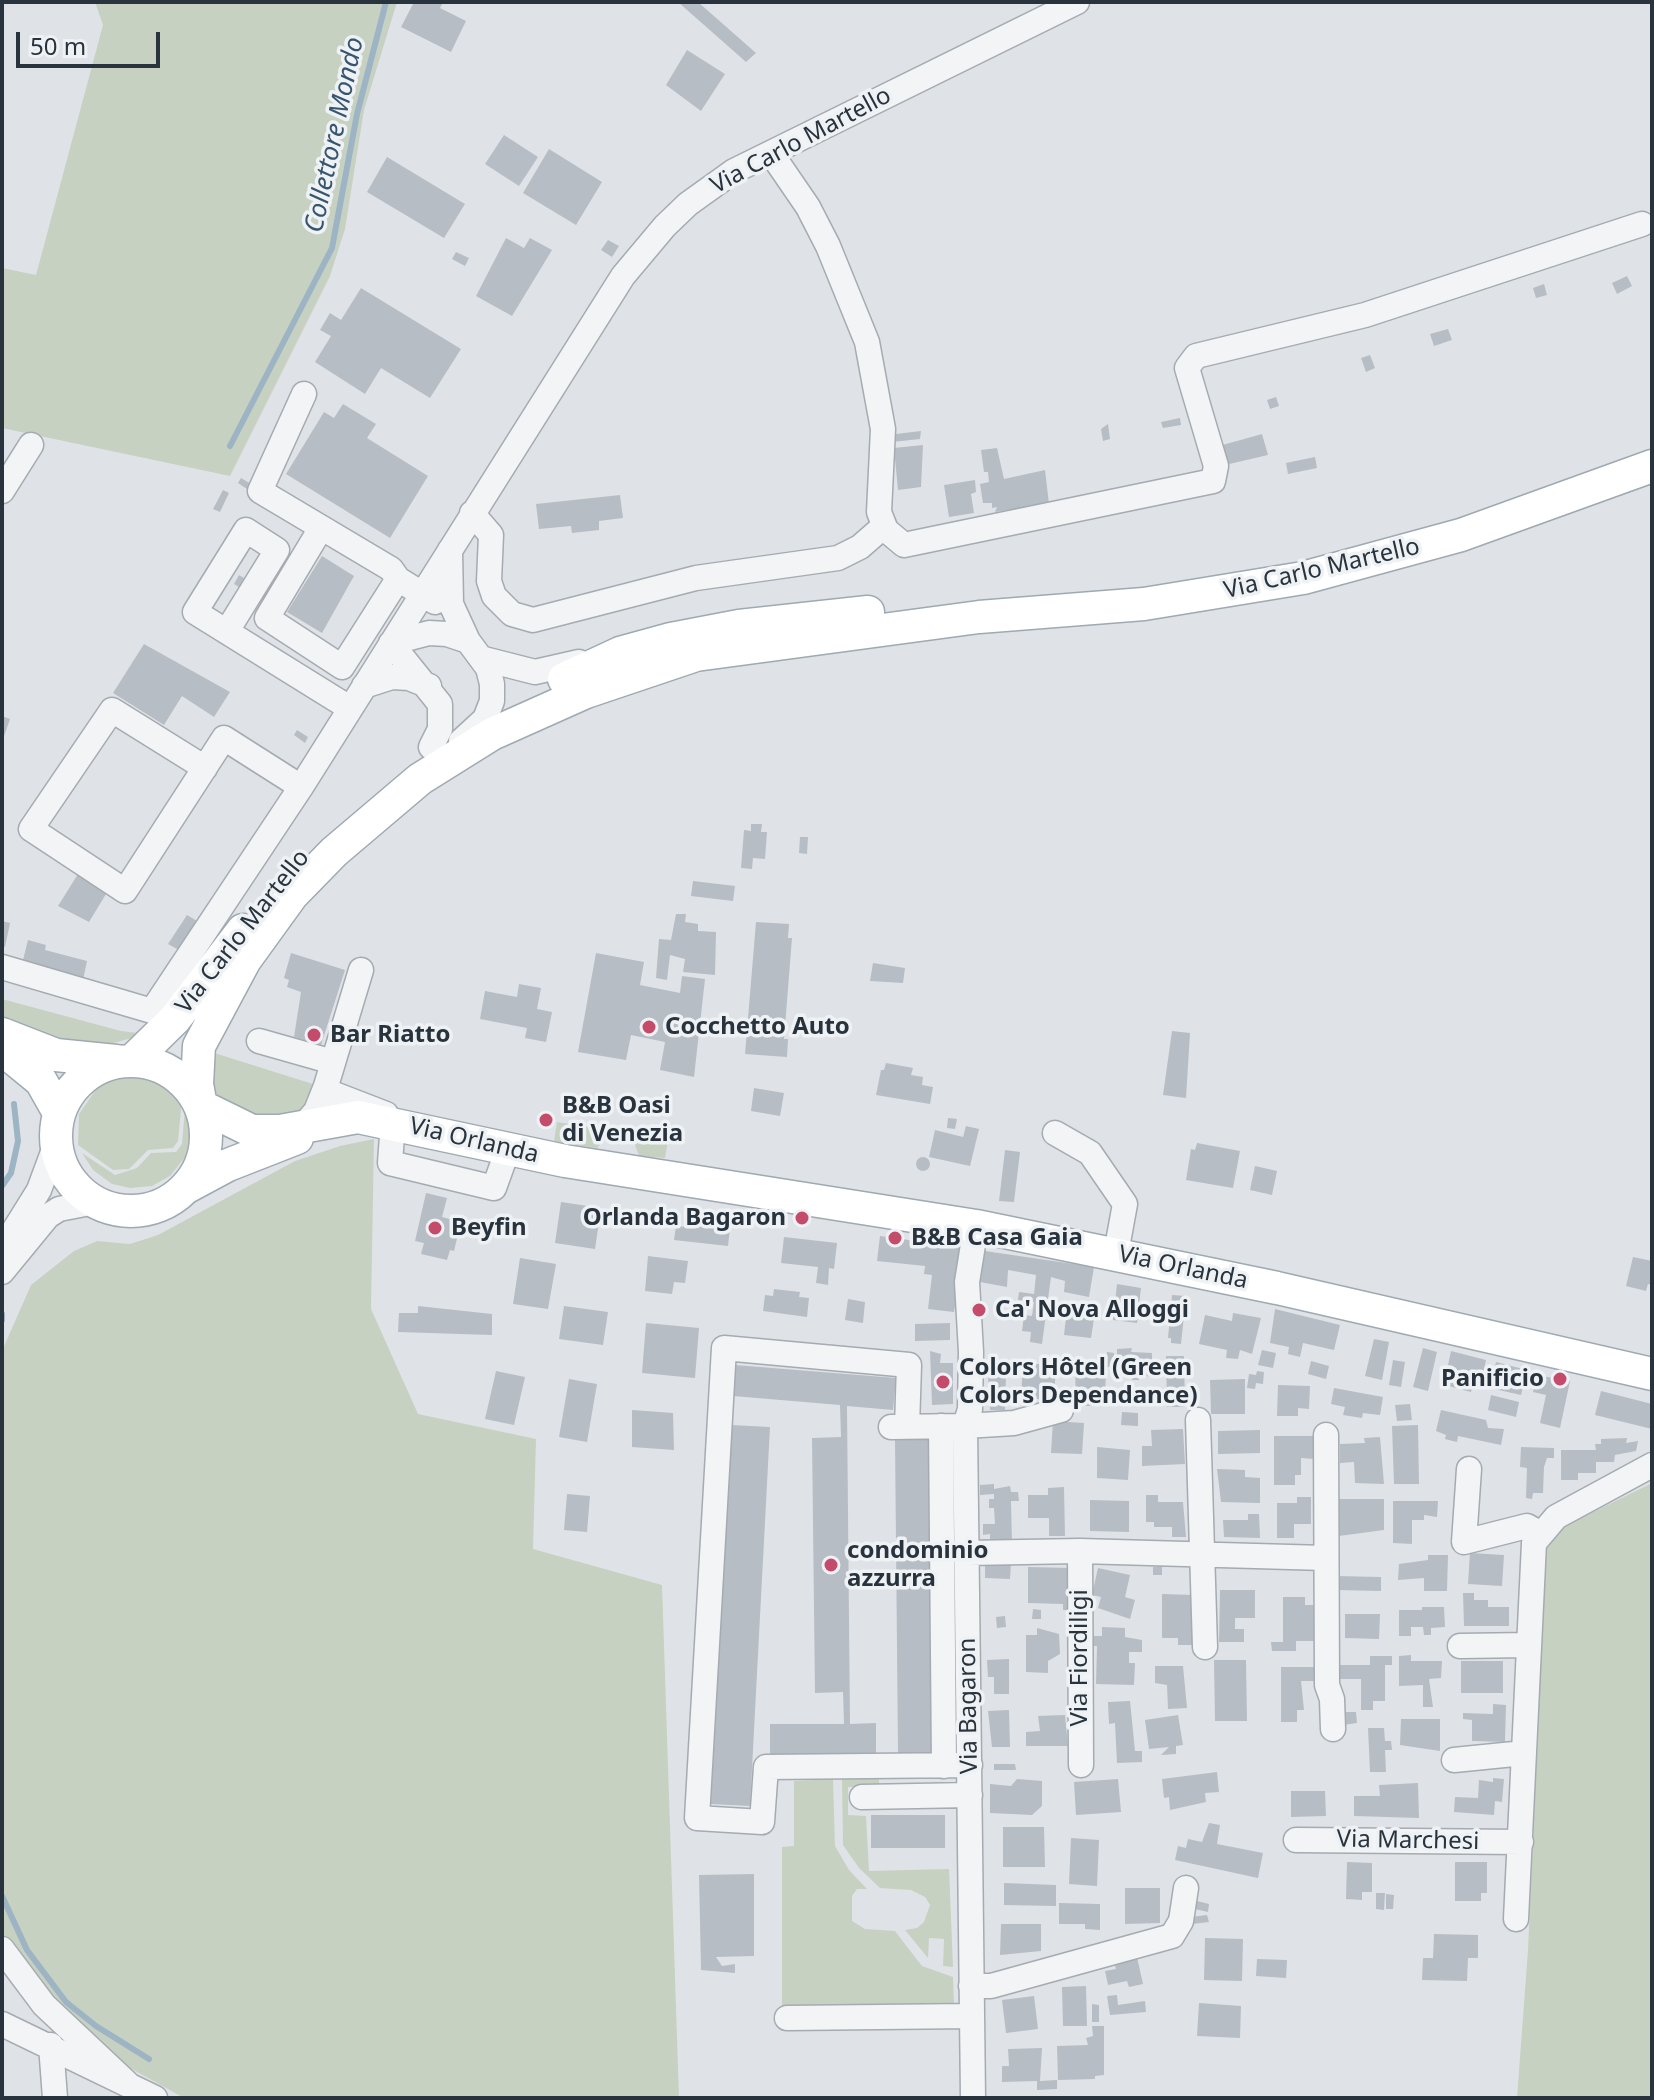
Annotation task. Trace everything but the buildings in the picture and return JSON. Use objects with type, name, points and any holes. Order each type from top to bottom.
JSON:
[{"type":"main road","name":"Via Carlo Martello","points":[[201,1106],[197,1084],[199,1046],[245,960],[303,884],[344,842],[420,779],[492,734],[586,692],[696,655],[979,617],[1144,604],[1303,578],[1461,535],[1652,466]]},
{"type":"main road","name":"Via Carlo Martello","points":[[126,1061],[175,1019],[281,878],[321,835],[431,747],[488,713],[620,653],[739,626],[895,610],[979,617]]},
{"type":"main road","points":[[2,1034],[56,1055],[126,1061],[174,1073],[201,1106],[205,1120],[206,1149],[187,1187],[151,1209],[122,1211],[95,1202],[65,1172],[58,1128],[41,1081],[2,1049]]},
{"type":"main road","points":[[58,1128],[81,1080],[105,1065],[126,1061]]},
{"type":"main road","name":"Via Orlanda","points":[[201,1106],[252,1131],[280,1131],[340,1118],[393,1122],[565,1161],[976,1226],[1116,1253],[1652,1374]]},
{"type":"main road","name":"Via Orlanda","points":[[187,1187],[228,1165],[299,1137],[393,1122]]},
{"type":"street","name":"Via Carlo Martello","points":[[2,967],[152,1011],[301,787],[450,546],[645,248],[688,204],[711,186],[771,153],[1077,2]]},
{"type":"street","points":[[771,153],[808,207],[828,246],[867,342],[883,429],[879,512],[884,526],[904,545],[1213,481],[1216,466],[1187,368],[1196,356],[1365,315],[1642,224]]},
{"type":"street","points":[[304,394],[260,491],[391,569],[398,579],[421,593],[471,642]]},
{"type":"street","points":[[2,491],[31,445]]},
{"type":"street","points":[[472,513],[490,532],[489,581],[494,596],[512,614],[533,620],[696,578],[838,558],[860,547],[884,526]]},
{"type":"street","points":[[321,528],[267,618],[342,667],[398,579]]},
{"type":"street","points":[[450,546],[449,593],[492,684],[488,713]]},
{"type":"street","points":[[227,631],[350,708]]},
{"type":"street","name":"Via Carlo Martello","points":[[431,747],[438,737],[442,710],[429,686],[391,643],[429,633],[447,634],[535,672],[620,653]]},
{"type":"street","points":[[364,686],[392,677],[409,678],[429,686]]},
{"type":"street","points":[[205,768],[112,710],[31,829],[125,891],[205,768],[224,738],[301,787]]},
{"type":"street","name":"Via Carlo Martello","points":[[303,884],[364,813],[398,782],[474,732],[488,713]]},
{"type":"street","points":[[304,1125],[316,1111],[326,1086],[361,970]]},
{"type":"street","points":[[259,1041],[333,1062]]},
{"type":"street","points":[[326,1086],[329,1092],[393,1122]]},
{"type":"street","points":[[2,1249],[39,1190],[58,1128]]},
{"type":"street","points":[[1055,1133],[1090,1153],[1125,1204],[1116,1253]]},
{"type":"street","points":[[2,1272],[48,1216],[59,1209],[95,1202]]},
{"type":"street","name":"Via Bagaron","points":[[973,2098],[967,1553],[953,1426],[970,1409],[967,1282],[976,1226]]},
{"type":"street","points":[[970,1765],[766,1767],[762,1822],[697,1818],[724,1348],[909,1365],[898,1427],[1014,1423],[1061,1410]]},
{"type":"street","points":[[1198,1420],[1205,1647]]},
{"type":"street","points":[[944,1766],[953,1426]]},
{"type":"street","points":[[1326,1435],[1327,1685],[1332,1699],[1333,1729]]},
{"type":"street","points":[[1516,1919],[1532,1554],[1539,1533],[1568,1510],[1652,1465]]},
{"type":"street","points":[[1469,1469],[1464,1542],[1527,1526],[1539,1533]]},
{"type":"street","points":[[967,1553],[1080,1551],[1325,1558]]},
{"type":"street","name":"Via Fiordiligi","points":[[1080,1551],[1081,1765]]},
{"type":"street","points":[[1460,1646],[1528,1645]]},
{"type":"street","points":[[1454,1760],[1524,1753]]},
{"type":"street","points":[[889,1766],[889,1797]]},
{"type":"street","points":[[862,1797],[970,1795]]},
{"type":"street","name":"Via Marchesi","points":[[1296,1840],[1521,1842]]},
{"type":"street","points":[[971,1986],[991,1986],[1172,1936],[1179,1927],[1186,1888]]},
{"type":"street","points":[[2,1949],[44,2005],[127,2083]]},
{"type":"street","points":[[787,2018],[972,2016]]},
{"type":"street","points":[[2,2024],[51,2045],[155,2098]]},
{"type":"street","points":[[51,2045],[55,2098]]},
{"type":"green space","points":[[95,2],[397,2],[364,110],[345,229],[330,276],[230,476],[2,428],[2,268],[36,275],[103,25]]},
{"type":"green space","points":[[2,999],[121,1031],[146,1034],[92,1049],[2,1024]]},
{"type":"green space","points":[[208,1051],[316,1085],[305,1112],[269,1122],[222,1101],[211,1085]]},
{"type":"green space","points":[[132,1074],[160,1080],[182,1099],[178,1141],[173,1148],[148,1150],[129,1169],[113,1170],[78,1145],[79,1114],[97,1088],[113,1078]]},
{"type":"green space","points":[[185,1108],[192,1131],[185,1157],[170,1176],[152,1186],[130,1188],[112,1184],[93,1170],[82,1153],[115,1175],[137,1168],[151,1153],[176,1152],[182,1144]]},
{"type":"green space","points":[[557,1122],[612,1131],[597,1148],[554,1142]]},
{"type":"green space","points":[[631,1134],[668,1140],[665,1158],[639,1156]]},
{"type":"green space","points":[[374,1139],[371,1309],[418,1414],[536,1439],[533,1549],[662,1585],[679,2098],[184,2098],[112,2058],[82,2033],[16,1957],[2,1931],[2,1351],[31,1285],[74,1251],[97,1241],[130,1244],[158,1235],[295,1161]]},
{"type":"green space","points":[[1652,1483],[1652,2098],[1517,2098],[1528,1950],[1546,1550],[1561,1528]]},
{"type":"green space","points":[[842,1778],[879,1779],[879,1787],[848,1787],[848,1815],[866,1816],[869,1871],[949,1869],[953,1967],[943,1966],[944,1939],[929,1938],[928,1958],[905,1930],[917,1928],[924,1922],[930,1905],[925,1897],[911,1890],[880,1888],[859,1868],[843,1845]]},
{"type":"green space","points":[[833,1779],[835,1846],[849,1870],[867,1889],[857,1889],[852,1896],[852,1921],[865,1929],[895,1931],[922,1966],[953,1977],[954,2006],[782,2006],[782,1847],[794,1846],[794,1781]]},
{"type":"waterway","name":"Collettore Mondo","points":[[230,446],[332,248],[357,114],[386,2]]},
{"type":"waterway","name":"Collettore Mondo","points":[[2,1186],[11,1173],[18,1141],[14,1104]]},
{"type":"waterway","name":"Collettore Mondo","points":[[2,1314],[2,1320]]},
{"type":"waterway","name":"Collettore Mondo","points":[[2,1896],[27,1950],[66,2002],[96,2026],[149,2059]]},
{"type":"place","name":"Cocchetto Auto","points":[[649,1027]]},
{"type":"place","name":"Bar Riatto","points":[[314,1035]]},
{"type":"place","name":"B&B Oasi di Venezia","points":[[546,1120]]},
{"type":"place","name":"Orlanda Bagaron","points":[[802,1218]]},
{"type":"place","name":"Beyfin","points":[[435,1228]]},
{"type":"place","name":"B&B Casa Gaia","points":[[895,1238]]},
{"type":"place","name":"Ca' Nova Alloggi","points":[[979,1310]]},
{"type":"place","name":"Panificio","points":[[1560,1379]]},
{"type":"place","name":"Colors Hôtel (Green Colors Dependance)","points":[[943,1382]]},
{"type":"place","name":"condominio azzurra","points":[[831,1565]]}]
